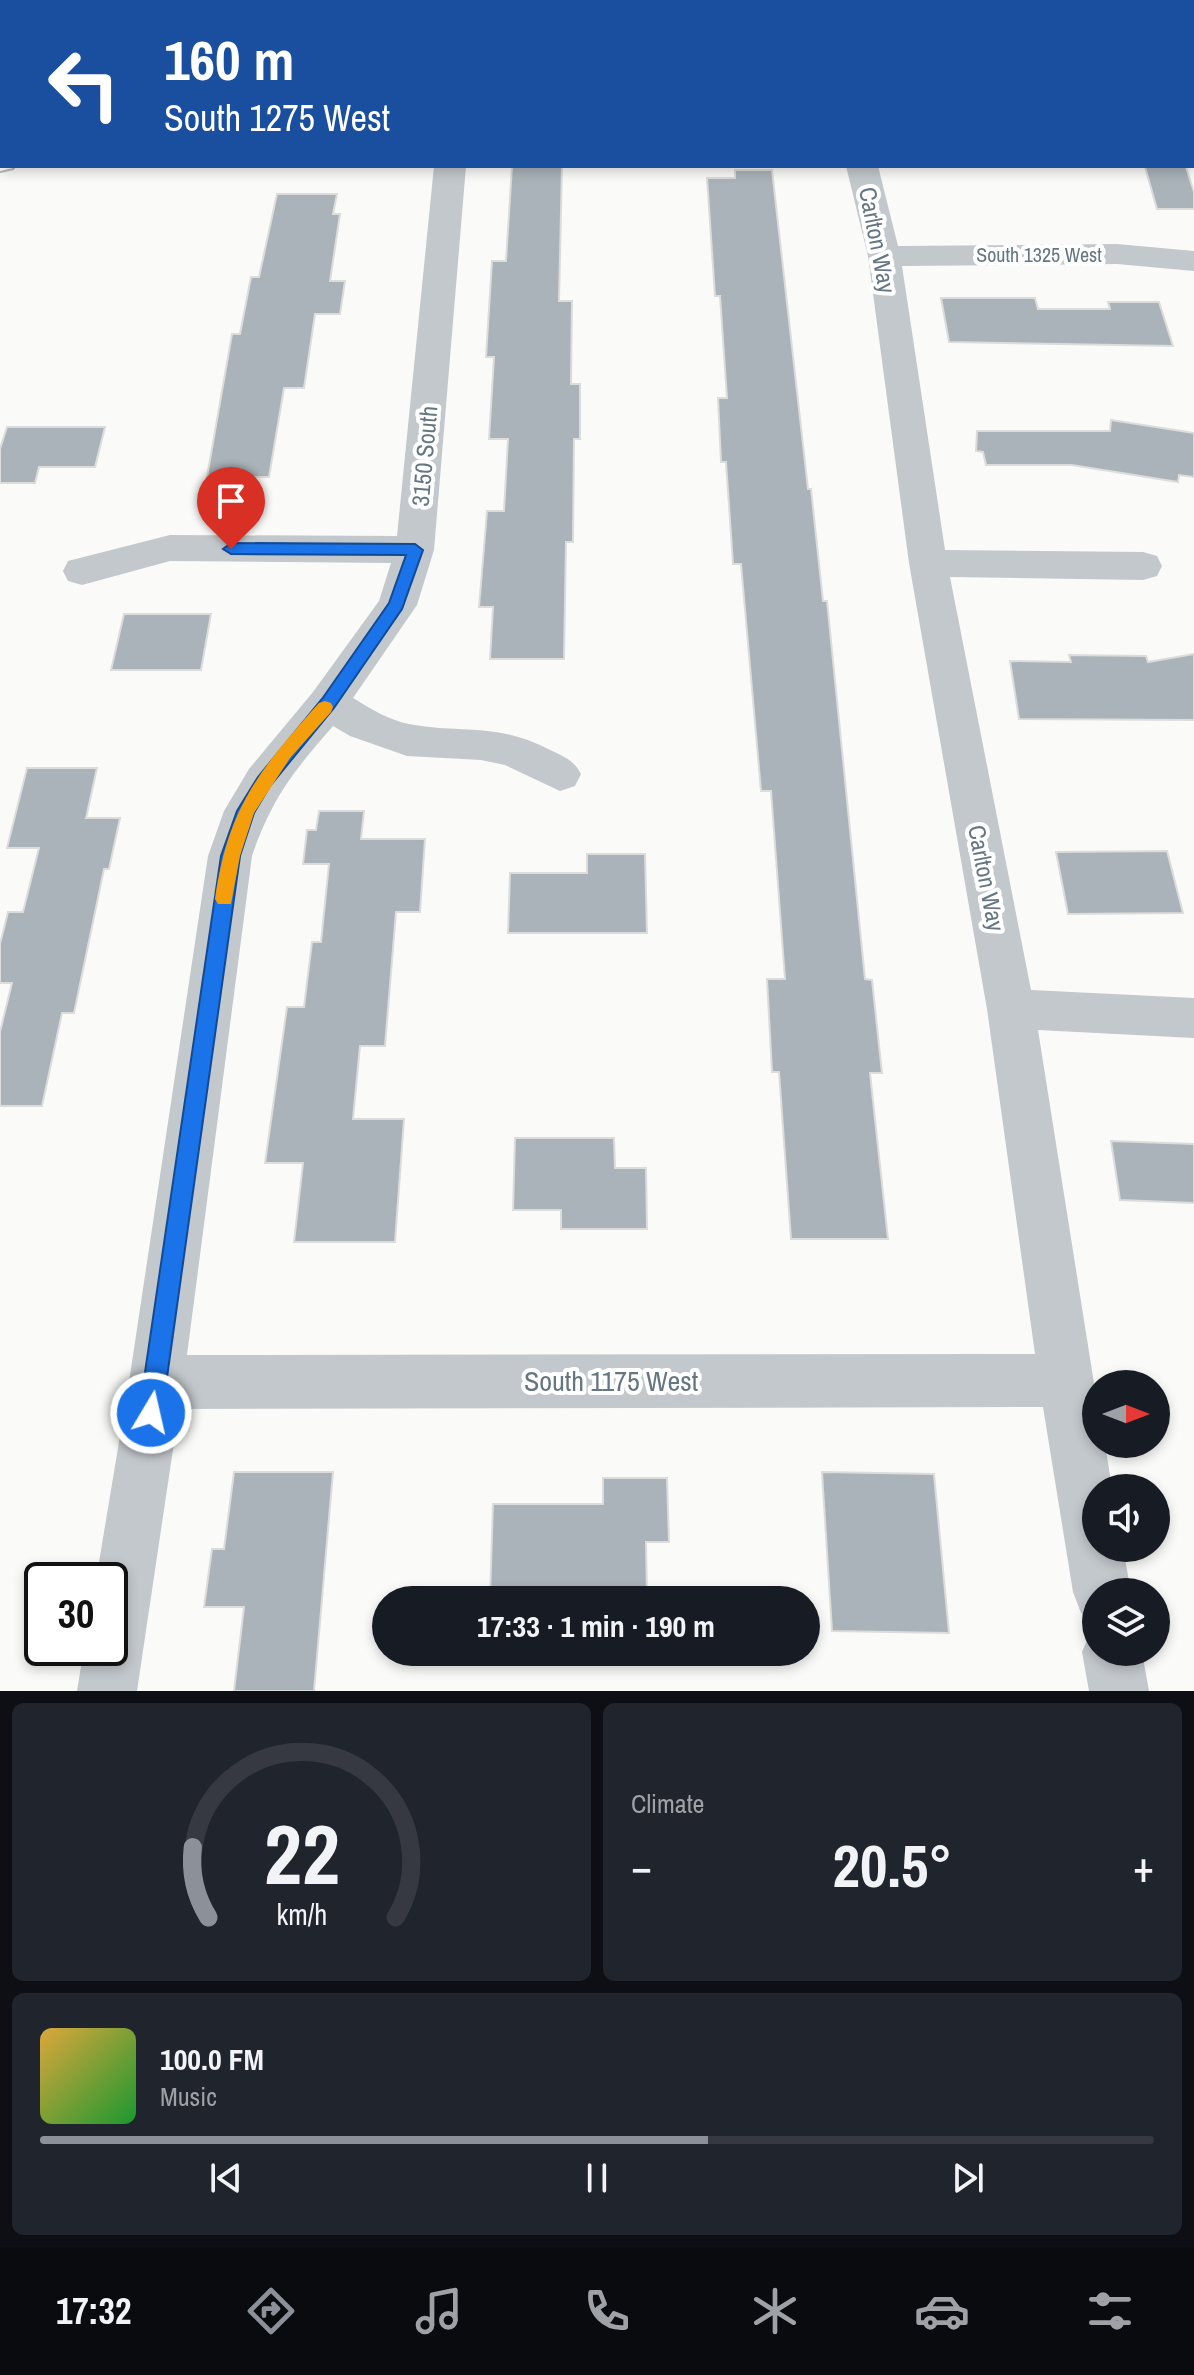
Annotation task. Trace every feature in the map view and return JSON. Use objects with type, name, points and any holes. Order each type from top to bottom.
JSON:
[{"type":"street","name":"3150 South","points":[[107,1691],[156,1382],[230,856],[246,811],[264,781],[328,703],[397,605],[415,550],[450,168]]},
{"type":"street","name":"Carlton Way","points":[[862,168],[884,256],[928,563],[1011,1009],[1066,1380],[1100,1578]]},
{"type":"street","name":"South 1325 West","points":[[884,256],[1117,254],[1194,261]]},
{"type":"street","points":[[82,571],[170,548],[415,550]]},
{"type":"street","points":[[928,563],[1143,566]]},
{"type":"street","points":[[328,703],[365,725],[407,740],[481,744],[503,749],[560,774]]},
{"type":"street","points":[[1011,1009],[1194,1018]]},
{"type":"street","name":"South 1175 West","points":[[156,1382],[1066,1380]]},
{"type":"street","points":[[1115,1666],[1119,1691]]},
{"type":"building","points":[[512,168],[562,168],[559,301],[572,301],[571,384],[580,384],[580,439],[574,439],[573,542],[566,542],[564,659],[490,659],[493,607],[479,607],[487,511],[504,511],[508,439],[489,439],[494,357],[486,357],[492,261],[506,261]]},
{"type":"building","points":[[1145,168],[1186,168],[1194,192],[1194,209],[1157,209]]},
{"type":"building","points":[[735,170],[772,170],[808,489],[811,489],[823,601],[827,601],[865,979],[872,980],[882,1073],[870,1073],[888,1239],[791,1239],[779,1072],[772,1072],[767,979],[785,979],[771,791],[761,791],[741,564],[733,564],[726,462],[721,462],[718,398],[727,398],[720,296],[715,296],[707,178],[735,178]]},
{"type":"building","points":[[277,194],[337,194],[333,214],[340,214],[330,281],[345,281],[340,314],[315,314],[304,388],[284,388],[269,477],[207,477],[232,334],[240,334],[251,277],[259,277]]},
{"type":"building","points":[[941,298],[1035,298],[1038,309],[1110,309],[1108,302],[1159,302],[1173,346],[949,342]]},
{"type":"building","points":[[1111,420],[1194,433],[1194,477],[1179,475],[1178,482],[1072,465],[986,465],[983,452],[976,451],[977,431],[1110,431]]},
{"type":"building","points":[[7,427],[105,427],[95,467],[39,467],[35,483],[0,483],[0,449]]},
{"type":"building","points":[[124,614],[211,614],[201,670],[111,670]]},
{"type":"building","points":[[1194,654],[1194,720],[1019,719],[1010,661],[1071,662],[1069,655],[1146,656],[1148,662]]},
{"type":"building","points":[[27,768],[97,768],[86,818],[120,818],[109,869],[104,869],[74,1013],[62,1013],[42,1106],[0,1106],[0,1032],[12,983],[0,983],[0,944],[8,912],[23,912],[39,848],[7,848]]},
{"type":"building","points":[[319,811],[364,811],[361,839],[425,839],[420,912],[396,912],[385,1046],[360,1046],[353,1119],[404,1119],[395,1242],[294,1242],[303,1163],[265,1163],[287,1007],[304,1007],[312,942],[321,942],[329,864],[303,864],[307,830],[316,830]]},
{"type":"building","points":[[1167,851],[1183,913],[1068,914],[1056,852]]},
{"type":"building","points":[[587,854],[645,854],[647,933],[508,933],[510,873],[587,873]]},
{"type":"building","points":[[515,1138],[614,1138],[615,1168],[646,1168],[647,1229],[561,1229],[561,1210],[513,1210]]},
{"type":"building","points":[[1111,1141],[1194,1144],[1194,1203],[1120,1200]]},
{"type":"building","points":[[234,1472],[333,1472],[314,1691],[234,1691],[244,1607],[204,1607],[212,1549],[224,1549]]},
{"type":"building","points":[[822,1472],[934,1474],[949,1633],[832,1631]]},
{"type":"building","points":[[603,1478],[667,1478],[669,1542],[646,1542],[647,1586],[490,1586],[493,1504],[603,1504]]},
{"type":"slow traffic","points":[[224,899],[230,856],[246,811],[284,753],[325,707]]},
{"type":"route","points":[[151,1413],[230,856],[246,811],[264,781],[328,703],[397,605],[415,550],[231,549]]}]
